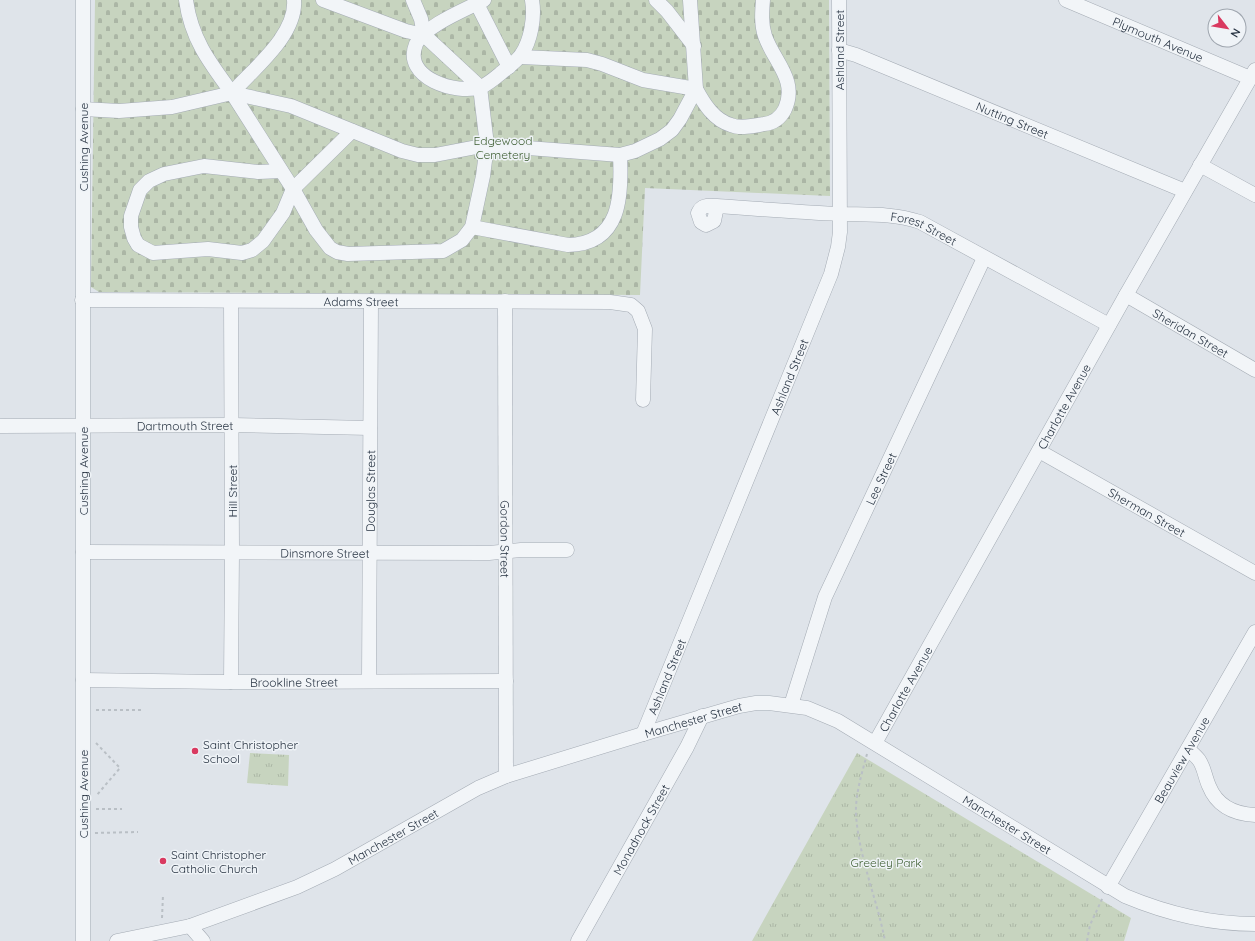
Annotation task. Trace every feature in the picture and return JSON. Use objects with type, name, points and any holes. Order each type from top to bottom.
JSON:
[{"type":"street","name":"Cushing Avenue","points":[[83,0],[83,941]]},
{"type":"street","points":[[186,0],[191,28],[199,46],[232,92],[293,189],[316,230],[330,248],[337,252],[348,254],[443,251],[462,240],[472,227],[483,176],[487,145],[480,87],[424,35],[406,31],[323,0]]},
{"type":"street","points":[[232,92],[271,51],[284,34],[293,14],[294,0]]},
{"type":"street","points":[[413,0],[421,19],[424,35]]},
{"type":"street","points":[[509,67],[479,1],[435,26],[416,44],[414,60],[423,74],[434,82],[455,89],[480,87],[509,67],[520,57],[527,45],[531,27],[533,8],[532,0]]},
{"type":"street","points":[[656,0],[667,10],[694,46]]},
{"type":"street","points":[[690,0],[696,89],[709,110],[717,118],[732,126],[769,124],[776,120],[783,112],[789,101],[790,91],[788,78],[765,35],[762,15],[763,0]]},
{"type":"street","name":"Ashland Street","points":[[643,734],[831,274],[838,247],[840,214],[839,0]]},
{"type":"street","name":"Plymouth Avenue","points":[[1066,0],[1253,74]]},
{"type":"street","name":"Nutting Street","points":[[839,50],[856,55],[1185,191]]},
{"type":"street","points":[[520,57],[587,60],[648,81],[696,89]]},
{"type":"street","name":"Charlotte Avenue","points":[[875,743],[1040,451],[1109,325],[1253,74]]},
{"type":"street","points":[[83,109],[119,111],[172,107],[232,92],[290,106],[402,151],[418,155],[462,151],[487,145],[620,155],[636,151],[660,140],[672,130],[680,119],[696,89]]},
{"type":"street","points":[[281,171],[258,172],[204,166],[164,174],[149,181],[140,190],[130,216],[134,238],[138,245],[153,253],[208,248],[242,253],[252,250],[263,241],[283,213],[293,189],[352,131]]},
{"type":"street","points":[[472,227],[568,244],[583,244],[594,241],[608,226],[620,198],[620,155]]},
{"type":"street","points":[[1200,165],[1255,195]]},
{"type":"street","name":"Forest Street","points":[[717,206],[840,214],[892,214],[906,217],[920,222],[1109,325]]},
{"type":"street","name":"Lee Street","points":[[791,705],[812,634],[837,569],[984,258]]},
{"type":"street","name":"Sheridan Street","points":[[1126,295],[1255,370]]},
{"type":"street","name":"Adams Street","points":[[82,300],[505,301],[610,302],[630,305],[638,311],[645,329],[643,400]]},
{"type":"street","name":"Hill Street","points":[[231,301],[231,682]]},
{"type":"street","name":"Douglas Street","points":[[369,680],[372,301]]},
{"type":"street","name":"Gordon Street","points":[[505,301],[506,776]]},
{"type":"street","name":"Dartmouth Street","points":[[0,426],[232,425],[370,428]]},
{"type":"street","name":"Sherman Street","points":[[1040,451],[1255,573]]},
{"type":"street","name":"Dinsmore Street","points":[[83,552],[489,553],[506,551],[567,550]]},
{"type":"street","name":"Beauview Avenue","points":[[1108,888],[1255,632]]},
{"type":"street","name":"Brookline Street","points":[[83,680],[231,682],[369,680],[506,681]]},
{"type":"street","name":"Manchester Street","points":[[117,941],[190,926],[297,888],[336,869],[455,800],[506,776],[702,716],[756,703],[791,705],[820,713],[875,743],[1108,888],[1143,904],[1196,920],[1226,924],[1255,924]]},
{"type":"street","name":"Monadnock Street","points":[[578,941],[687,747],[702,716]]},
{"type":"street","points":[[1188,749],[1202,764],[1209,787],[1217,801],[1229,810],[1255,815]]},
{"type":"street","points":[[190,926],[203,941]]},
{"type":"path","points":[[96,710],[141,710]]},
{"type":"path","points":[[95,742],[120,768],[95,798]]},
{"type":"path","points":[[867,754],[860,779],[856,813],[861,848],[885,941]]},
{"type":"path","points":[[94,809],[122,809]]},
{"type":"path","points":[[95,834],[138,832]]},
{"type":"path","points":[[1087,941],[1090,925],[1108,888]]},
{"type":"path","points":[[162,895],[162,918]]},
{"type":"green space","name":"Edgewood Cemetery","points":[[95,0],[829,0],[830,196],[645,188],[640,295],[99,292],[91,287]]},
{"type":"green space","points":[[250,753],[289,755],[288,786],[247,783]]},
{"type":"green space","name":"Greeley Park","points":[[857,753],[1131,918],[1124,941],[752,941]]},
{"type":"place","name":"Saint Christopher School","points":[[195,751]]},
{"type":"place","name":"Saint Christopher Catholic Church","points":[[163,861]]}]
